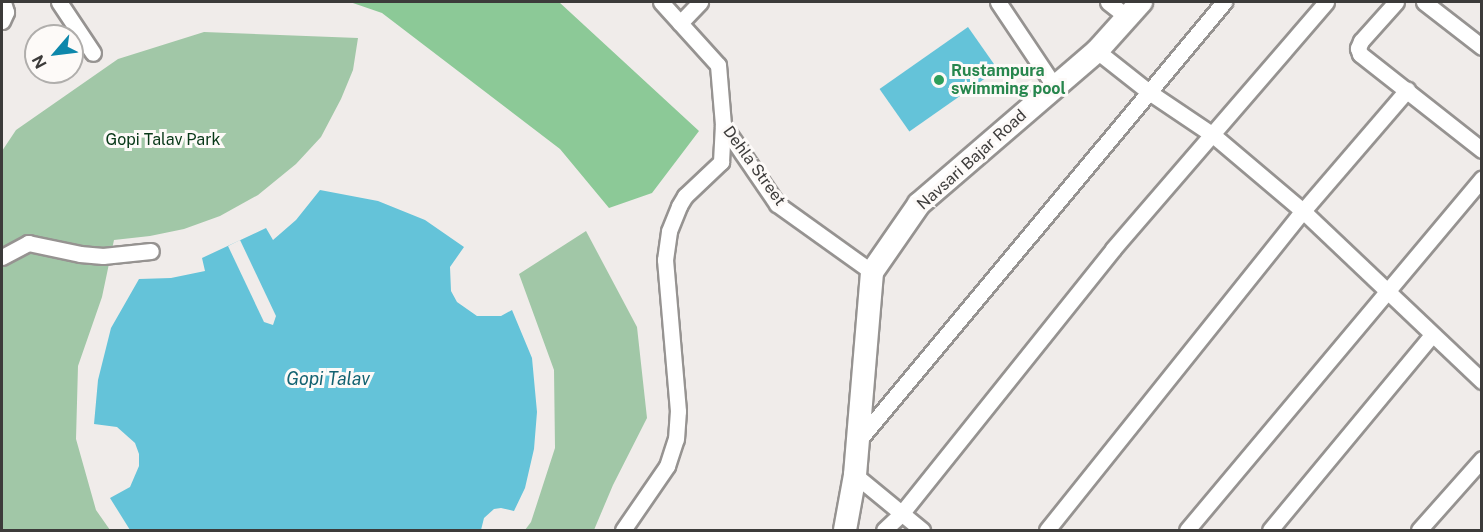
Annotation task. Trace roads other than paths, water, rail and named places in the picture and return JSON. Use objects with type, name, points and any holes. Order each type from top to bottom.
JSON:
[{"type":"main road","name":"Navsari Bajar Road","points":[[845,531],[855,475],[872,273],[919,204],[1097,51],[1134,9]]},
{"type":"street","points":[[2,21],[6,12],[3,2]]},
{"type":"street","points":[[59,2],[93,53]]},
{"type":"street","name":"Dehla Street","points":[[661,2],[718,65],[723,125],[777,204],[872,273]]},
{"type":"street","points":[[680,22],[700,2]]},
{"type":"street","points":[[998,2],[1055,87]]},
{"type":"street","points":[[1108,2],[1134,9]]},
{"type":"street","points":[[858,441],[1224,2]]},
{"type":"street","points":[[884,531],[901,514],[1113,249],[1326,2]]},
{"type":"street","points":[[1396,2],[1361,40],[1358,48],[1366,58],[1482,150]]},
{"type":"street","points":[[1424,2],[1482,47]]},
{"type":"street","points":[[1097,51],[1149,92],[1213,135],[1303,211],[1432,334],[1480,376]]},
{"type":"street","points":[[1047,531],[1303,211],[1407,90]]},
{"type":"street","points":[[623,531],[667,466],[676,439],[678,411],[665,280],[669,231],[673,216],[685,196],[721,162],[723,125]]},
{"type":"street","points":[[1187,531],[1482,178]]},
{"type":"street","points":[[2,257],[28,243],[91,255],[151,251]]},
{"type":"street","points":[[1270,531],[1432,334]]},
{"type":"street","points":[[1419,531],[1482,459]]},
{"type":"street","points":[[855,475],[922,531]]},
{"type":"water","name":"Rustampura swimming pool","points":[[968,27],[998,70],[909,132],[880,89]]},
{"type":"water","name":"Gopi Talav","points":[[320,190],[378,201],[425,220],[464,247],[450,267],[451,291],[457,302],[477,316],[501,316],[512,310],[532,358],[537,412],[534,449],[525,488],[514,511],[494,509],[484,518],[481,530],[130,530],[110,498],[130,487],[139,466],[139,454],[135,443],[117,427],[94,424],[98,380],[111,328],[139,279],[171,278],[205,271],[202,258],[266,228],[273,240],[296,220]]},
{"type":"place","name":"Rustampura swimming pool","points":[[939,80]]},
{"type":"park label","name":"Gopi Talav Park","points":[[163,140]]}]
